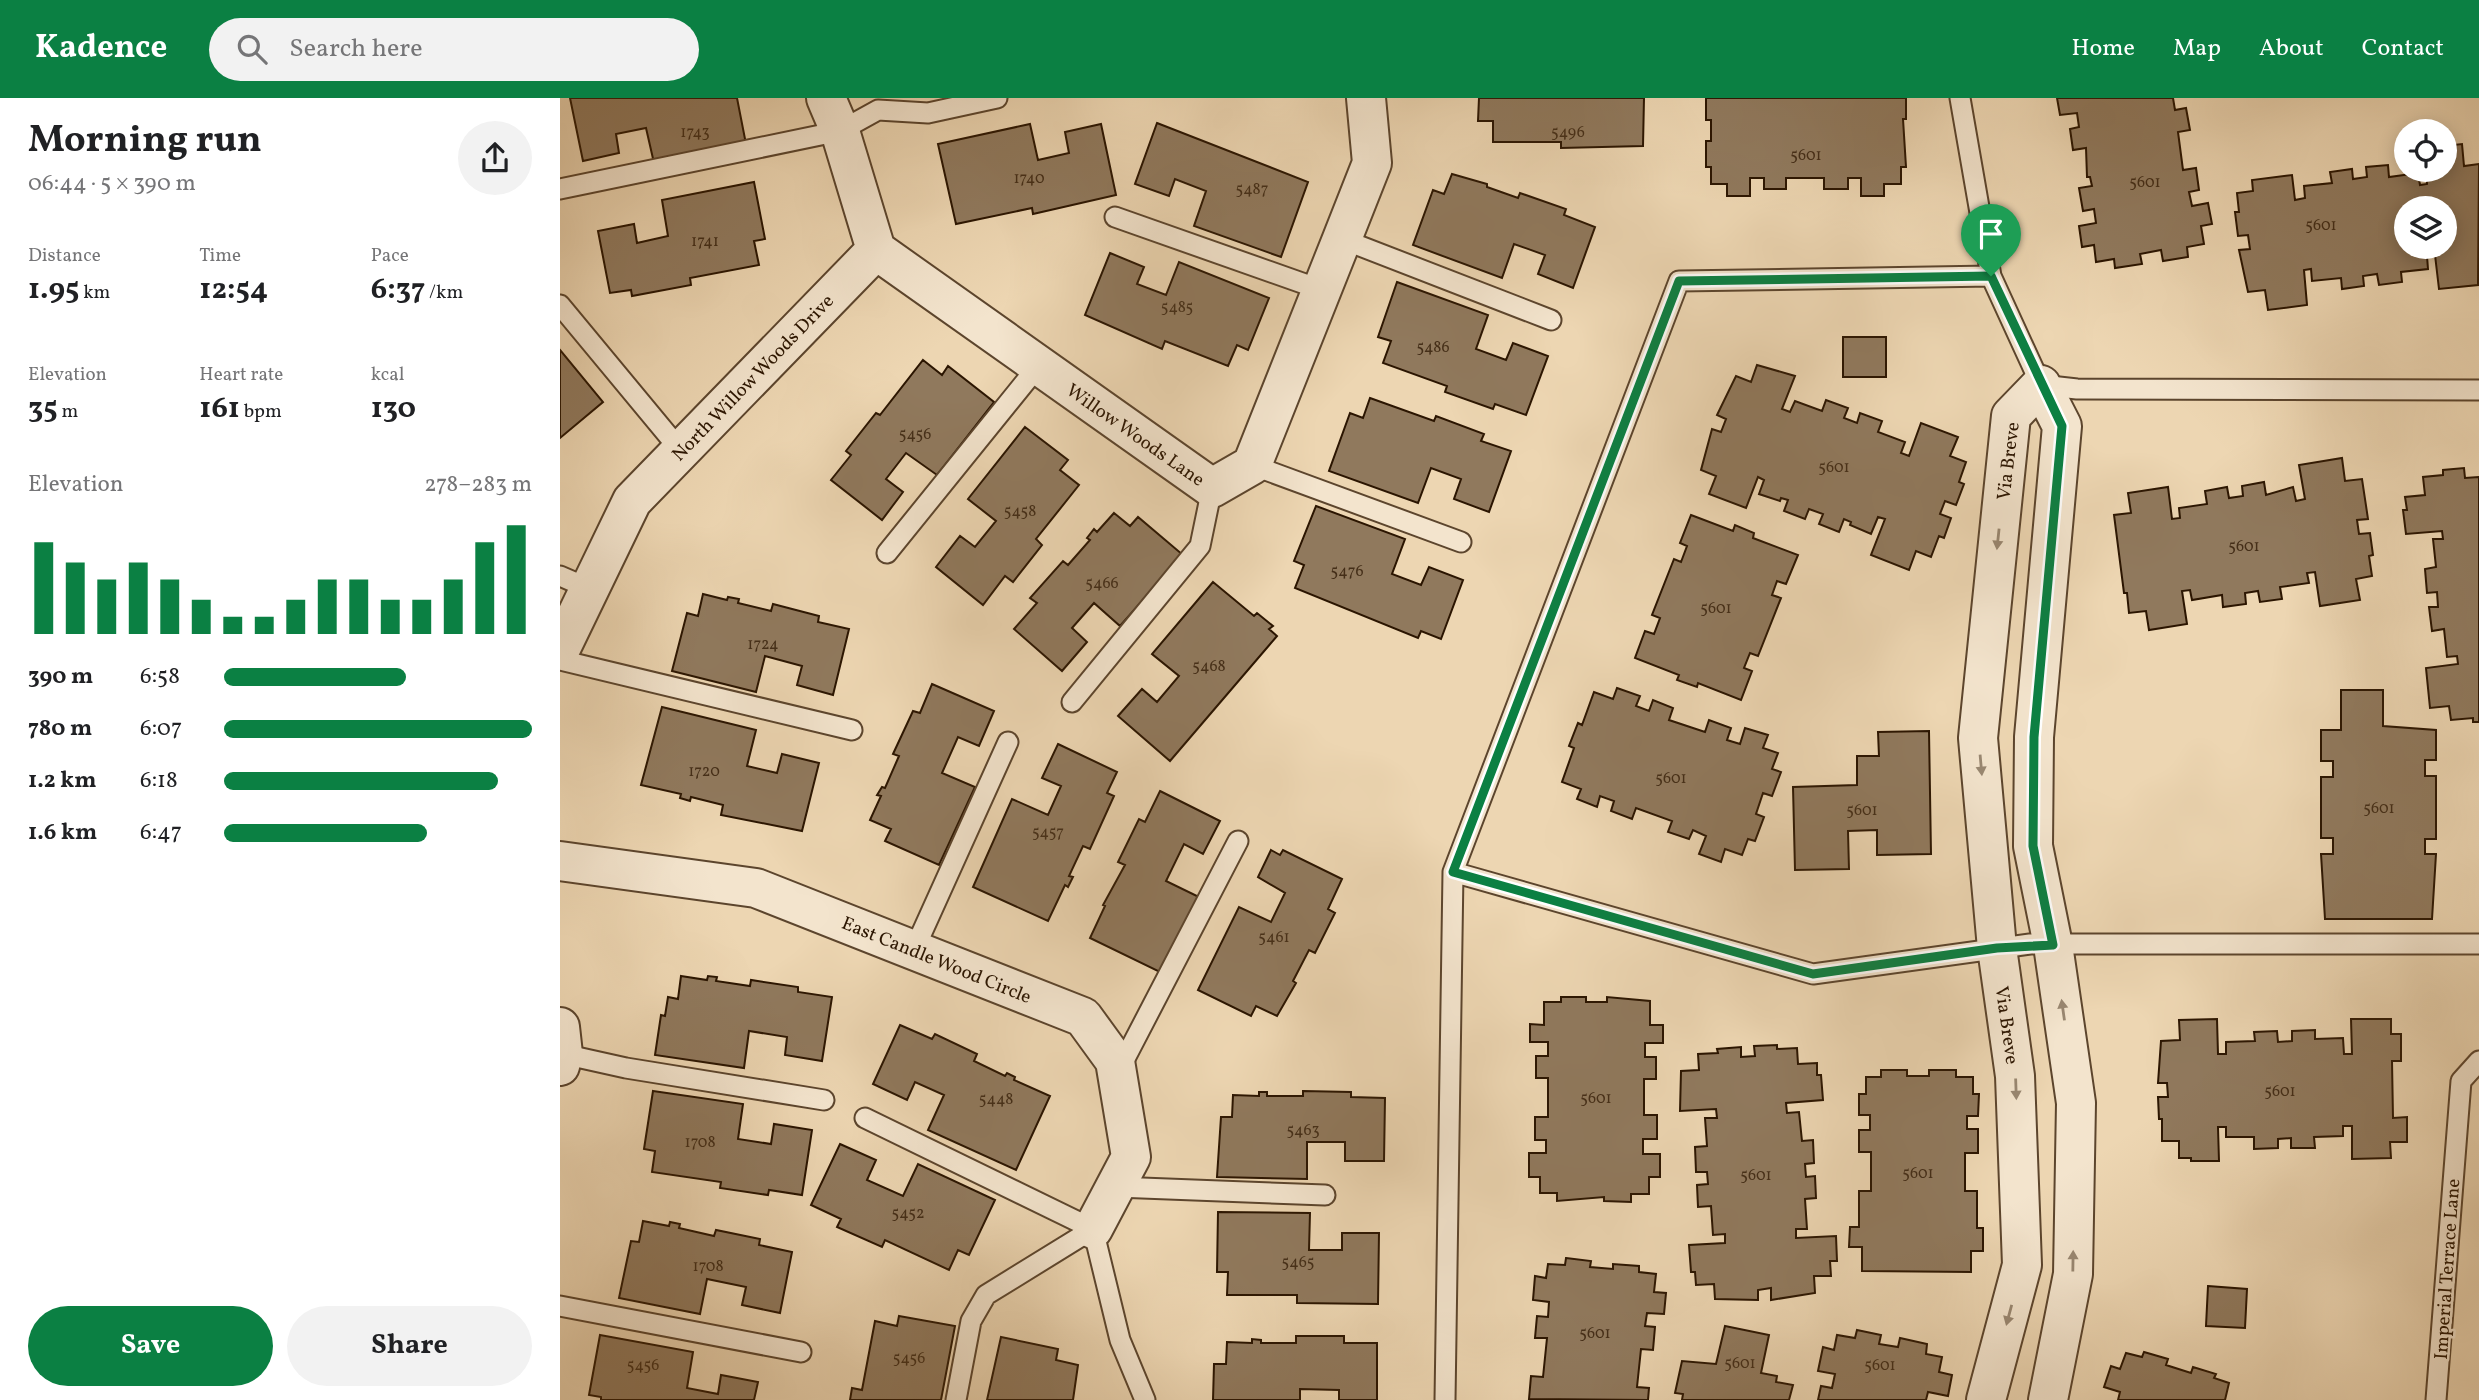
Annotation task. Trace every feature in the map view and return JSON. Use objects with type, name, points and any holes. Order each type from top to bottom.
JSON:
[{"type":"street","points":[[1252,465],[1372,163],[1366,98]]},
{"type":"street","points":[[833,115],[876,250]]},
{"type":"street","name":"Willow Woods Lane","points":[[876,250],[1212,488],[1252,465]]},
{"type":"street","name":"North Willow Woods Drive","points":[[560,650],[575,582],[632,501],[876,250]]},
{"type":"street","points":[[2041,385],[2062,426],[2034,737],[2033,846],[2053,945],[2076,1103],[2073,1274],[2048,1400]]},
{"type":"street","name":"Via Breve","points":[[1986,1400],[2022,1265],[2015,1076],[1997,948],[1978,738],[2011,416],[2041,385]]},
{"type":"street","name":"East Candle Wood Circle","points":[[560,861],[756,888],[1083,1017],[1115,1061],[1131,1157],[1093,1229]]},
{"type":"lane","points":[[560,189],[833,115],[878,110],[928,113],[997,98]]},
{"type":"lane","points":[[1960,98],[1991,276],[2041,385],[2077,388],[2479,390]]},
{"type":"lane","points":[[1115,217],[1322,290]]},
{"type":"lane","points":[[1342,239],[1551,320]]},
{"type":"lane","points":[[1445,1400],[1453,872],[1679,281],[1991,276]]},
{"type":"lane","points":[[560,305],[681,451]]},
{"type":"lane","points":[[887,553],[1039,365]]},
{"type":"lane","points":[[1252,465],[1461,542]]},
{"type":"lane","points":[[1072,702],[1200,546],[1212,488]]},
{"type":"lane","points":[[560,660],[852,730]]},
{"type":"lane","points":[[914,950],[1007,742]]},
{"type":"lane","points":[[1118,1074],[1238,841]]},
{"type":"lane","points":[[1453,872],[1813,974],[1997,948],[2053,945],[2479,944]]},
{"type":"lane","points":[[561,1049],[626,1068],[824,1100]]},
{"type":"lane","name":"Imperial Terrace Lane","points":[[2436,1400],[2461,1081],[2479,1061]]},
{"type":"lane","points":[[865,1118],[1093,1229]]},
{"type":"lane","points":[[1116,1187],[1325,1195]]},
{"type":"lane","points":[[956,1400],[971,1321],[986,1295],[1093,1229]]},
{"type":"lane","points":[[1093,1229],[1120,1340],[1145,1400]]},
{"type":"lane","points":[[560,1306],[801,1352]]},
{"type":"building","points":[[570,98],[737,98],[746,144],[654,163],[646,128],[616,134],[619,153],[583,161]]},
{"type":"building","points":[[1479,98],[1644,98],[1643,146],[1561,148],[1561,142],[1493,142],[1493,121],[1478,121]]},
{"type":"building","points":[[1706,98],[1906,98],[1906,119],[1903,119],[1906,167],[1901,167],[1901,184],[1884,184],[1884,196],[1861,196],[1861,178],[1848,178],[1848,189],[1824,189],[1824,178],[1786,178],[1786,189],[1764,189],[1764,178],[1750,178],[1750,196],[1727,196],[1727,184],[1711,184],[1711,167],[1706,167],[1706,141],[1711,141],[1711,120],[1706,120]]},
{"type":"building","points":[[2057,98],[2173,98],[2175,110],[2186,108],[2190,130],[2178,132],[2183,170],[2196,168],[2199,190],[2189,192],[2192,206],[2208,203],[2212,224],[2201,226],[2204,244],[2187,247],[2188,257],[2163,261],[2161,250],[2140,254],[2142,264],[2115,268],[2114,259],[2096,262],[2094,245],[2082,247],[2079,226],[2096,223],[2094,209],[2083,211],[2079,188],[2092,186],[2090,177],[2087,177],[2086,148],[2073,150],[2070,129],[2079,127],[2077,113],[2060,115]]},
{"type":"building","points":[[1157,123],[1308,182],[1281,257],[1194,226],[1206,191],[1175,179],[1169,196],[1135,184]]},
{"type":"building","points":[[1030,124],[1038,160],[1069,153],[1065,132],[1101,124],[1116,195],[1033,214],[1032,208],[956,224],[938,144]]},
{"type":"building","points":[[2462,144],[2464,166],[2479,164],[2478,285],[2439,289],[2435,259],[2457,259],[2457,196],[2394,196],[2394,259],[2427,259],[2428,269],[2401,272],[2402,282],[2379,285],[2377,274],[2363,276],[2364,286],[2342,289],[2341,278],[2312,281],[2311,269],[2304,270],[2307,305],[2268,310],[2265,290],[2248,292],[2239,250],[2250,249],[2248,235],[2238,236],[2235,212],[2239,212],[2237,193],[2253,191],[2252,180],[2292,175],[2295,200],[2305,198],[2304,186],[2332,183],[2330,172],[2352,169],[2353,179],[2367,177],[2366,167],[2388,165],[2389,177],[2394,176],[2394,182],[2457,182],[2457,145]]},
{"type":"building","points":[[1452,174],[1487,184],[1487,187],[1518,198],[1520,193],[1566,209],[1564,215],[1595,227],[1573,288],[1538,274],[1545,255],[1514,244],[1502,278],[1413,245],[1433,190],[1444,194]]},
{"type":"building","points":[[754,182],[765,239],[754,241],[759,265],[690,278],[691,285],[632,296],[631,290],[610,293],[598,231],[634,224],[637,243],[668,236],[662,200]]},
{"type":"building","points":[[1110,253],[1144,267],[1137,284],[1166,295],[1179,262],[1269,298],[1248,350],[1237,345],[1228,366],[1165,341],[1162,349],[1085,315]]},
{"type":"building","points":[[1397,282],[1488,315],[1476,349],[1506,360],[1513,343],[1548,356],[1526,415],[1495,404],[1493,409],[1445,392],[1447,386],[1383,363],[1391,341],[1378,337]]},
{"type":"building","points":[[1843,337],[1886,337],[1886,377],[1843,377]]},
{"type":"building","points":[[560,350],[603,402],[560,438]]},
{"type":"building","points":[[923,360],[942,375],[948,366],[994,402],[937,475],[906,453],[886,479],[903,492],[882,520],[831,480],[851,455],[846,451],[876,413],[880,415]]},
{"type":"building","points":[[1757,365],[1795,376],[1782,409],[1790,412],[1795,401],[1822,411],[1826,400],[1848,408],[1844,418],[1857,423],[1860,413],[1882,421],[1878,432],[1905,442],[1901,453],[1909,456],[1921,423],[1958,437],[1950,456],[1966,462],[1959,482],[1964,484],[1956,505],[1945,501],[1940,514],[1951,518],[1944,538],[1939,536],[1931,557],[1916,551],[1909,570],[1871,555],[1885,519],[1878,517],[1871,534],[1850,525],[1851,522],[1844,519],[1839,532],[1819,524],[1823,514],[1809,509],[1805,519],[1784,511],[1788,500],[1781,498],[1780,501],[1759,494],[1764,480],[1758,477],[1746,508],[1709,494],[1716,476],[1701,470],[1712,429],[1721,432],[1726,419],[1717,415],[1736,376],[1751,382]]},
{"type":"building","points":[[1370,398],[1434,421],[1436,416],[1484,434],[1481,441],[1511,451],[1489,512],[1454,499],[1461,479],[1431,468],[1418,503],[1329,471],[1350,413],[1363,418]]},
{"type":"building","points":[[1025,427],[1068,460],[1060,470],[1079,485],[1036,539],[1042,545],[1013,582],[1005,576],[983,605],[936,567],[960,536],[975,547],[996,521],[968,499]]},
{"type":"building","points":[[2342,458],[2345,481],[2362,479],[2368,519],[2357,520],[2359,534],[2370,533],[2373,555],[2369,556],[2372,576],[2356,579],[2360,600],[2320,606],[2315,572],[2307,573],[2309,583],[2280,587],[2282,599],[2260,602],[2258,591],[2245,593],[2246,604],[2223,607],[2222,595],[2192,600],[2190,590],[2182,591],[2187,624],[2149,630],[2146,611],[2129,613],[2114,515],[2131,513],[2128,493],[2168,487],[2172,519],[2180,518],[2179,508],[2207,504],[2205,491],[2227,487],[2229,498],[2243,496],[2242,486],[2264,482],[2266,495],[2293,487],[2296,501],[2305,499],[2299,465]]},
{"type":"building","points":[[2464,468],[2465,478],[2479,477],[2479,722],[2473,722],[2473,718],[2451,720],[2449,706],[2430,708],[2426,668],[2458,664],[2457,656],[2447,657],[2444,629],[2432,631],[2429,607],[2438,607],[2437,592],[2427,593],[2425,569],[2436,567],[2433,539],[2443,539],[2442,531],[2406,534],[2403,510],[2407,510],[2405,497],[2425,495],[2423,477],[2443,475],[2443,470]]},
{"type":"building","points":[[1316,506],[1405,539],[1392,574],[1421,585],[1429,567],[1463,580],[1441,639],[1421,631],[1418,638],[1295,588],[1304,565],[1294,561]]},
{"type":"building","points":[[1114,513],[1130,526],[1138,517],[1183,555],[1120,626],[1094,603],[1072,628],[1087,642],[1062,671],[1014,629],[1037,603],[1030,598],[1063,561],[1068,565],[1090,540],[1087,538],[1094,529],[1097,532]]},
{"type":"building","points":[[1691,515],[1733,531],[1735,525],[1754,533],[1753,538],[1798,555],[1786,584],[1777,581],[1772,595],[1781,598],[1758,656],[1750,653],[1744,668],[1752,671],[1741,700],[1698,683],[1697,687],[1677,680],[1679,675],[1635,658],[1645,631],[1654,634],[1660,618],[1652,615],[1674,559],[1681,562],[1687,546],[1680,543]]},
{"type":"building","points":[[1213,582],[1254,616],[1257,613],[1273,626],[1269,629],[1277,636],[1170,761],[1118,716],[1142,689],[1157,702],[1179,676],[1152,654]]},
{"type":"building","points":[[703,594],[727,600],[728,597],[739,599],[738,603],[771,611],[773,604],[819,616],[818,622],[849,629],[833,695],[797,685],[802,666],[765,656],[756,692],[672,671],[687,613],[698,616]]},
{"type":"building","points":[[932,684],[994,711],[979,746],[958,737],[942,773],[975,787],[939,865],[885,841],[891,829],[870,820],[881,796],[877,795],[882,787],[885,788],[899,756],[893,754],[913,711],[920,713]]},
{"type":"building","points":[[1617,688],[1640,696],[1636,706],[1649,711],[1653,700],[1673,708],[1669,720],[1705,732],[1709,720],[1731,728],[1727,740],[1740,744],[1745,728],[1768,735],[1763,748],[1778,753],[1772,769],[1781,772],[1772,796],[1763,793],[1756,814],[1764,817],[1755,841],[1748,839],[1742,855],[1725,849],[1721,862],[1699,854],[1706,836],[1693,830],[1689,839],[1668,832],[1672,821],[1636,808],[1632,819],[1611,811],[1614,801],[1600,796],[1597,807],[1577,799],[1581,789],[1562,782],[1574,748],[1569,746],[1578,723],[1582,725],[1594,692],[1613,699]]},
{"type":"building","points":[[2341,690],[2383,690],[2383,726],[2436,730],[2436,760],[2425,760],[2425,776],[2436,776],[2436,839],[2425,839],[2425,854],[2436,854],[2432,919],[2325,919],[2321,854],[2333,854],[2333,838],[2321,838],[2321,777],[2333,777],[2333,761],[2321,761],[2321,730],[2341,730]]},
{"type":"building","points":[[662,707],[756,730],[747,766],[777,773],[782,754],[819,763],[802,831],[721,815],[723,805],[691,797],[690,801],[680,798],[681,794],[641,785]]},
{"type":"building","points":[[1929,731],[1931,854],[1877,855],[1877,830],[1848,831],[1849,869],[1795,870],[1793,787],[1857,785],[1857,756],[1879,756],[1878,732]]},
{"type":"building","points":[[1058,744],[1117,772],[1107,793],[1114,796],[1090,849],[1083,846],[1069,876],[1073,877],[1068,887],[1065,885],[1048,921],[973,887],[1012,799],[1048,815],[1061,786],[1042,778]]},
{"type":"building","points":[[1160,791],[1220,821],[1203,854],[1184,844],[1166,881],[1201,898],[1164,974],[1090,938],[1105,906],[1103,905],[1125,865],[1118,862],[1139,819],[1145,822]]},
{"type":"building","points":[[1271,850],[1280,855],[1283,850],[1342,879],[1328,909],[1335,913],[1315,953],[1309,950],[1293,981],[1296,983],[1277,1016],[1256,1006],[1251,1016],[1198,990],[1239,907],[1271,922],[1285,893],[1258,877]]},
{"type":"building","points":[[681,976],[707,980],[708,976],[717,977],[716,981],[750,986],[751,980],[798,987],[798,992],[832,997],[822,1061],[785,1055],[787,1037],[749,1031],[744,1068],[655,1055],[661,1015],[665,1016],[668,997],[678,999]]},
{"type":"building","points":[[1561,997],[1586,997],[1586,1002],[1607,1002],[1607,997],[1650,1001],[1650,1025],[1663,1025],[1663,1043],[1645,1043],[1645,1057],[1656,1057],[1656,1079],[1644,1079],[1644,1115],[1657,1115],[1657,1139],[1643,1139],[1643,1154],[1660,1154],[1660,1177],[1649,1177],[1649,1194],[1631,1194],[1631,1202],[1604,1201],[1604,1197],[1557,1201],[1557,1193],[1540,1193],[1540,1177],[1529,1177],[1529,1153],[1546,1153],[1546,1140],[1535,1140],[1535,1117],[1548,1117],[1548,1078],[1536,1078],[1536,1056],[1548,1056],[1548,1042],[1530,1042],[1530,1024],[1544,1025],[1544,1002],[1561,1002]]},
{"type":"building","points":[[2217,1019],[2218,1054],[2226,1054],[2226,1042],[2255,1041],[2254,1032],[2277,1031],[2278,1042],[2292,1041],[2292,1031],[2315,1030],[2315,1039],[2343,1038],[2344,1054],[2352,1054],[2351,1019],[2391,1019],[2391,1034],[2401,1034],[2401,1061],[2392,1061],[2393,1118],[2407,1117],[2407,1142],[2390,1142],[2391,1158],[2352,1159],[2352,1126],[2343,1126],[2343,1136],[2314,1137],[2315,1148],[2291,1148],[2291,1138],[2278,1139],[2278,1148],[2254,1149],[2254,1137],[2226,1137],[2226,1127],[2218,1127],[2219,1161],[2179,1158],[2179,1141],[2162,1141],[2158,1097],[2168,1097],[2167,1083],[2158,1083],[2161,1041],[2180,1040],[2179,1020]]},
{"type":"building","points":[[900,1025],[932,1039],[935,1034],[977,1054],[974,1061],[1005,1076],[1007,1073],[1015,1077],[1014,1080],[1050,1096],[1016,1170],[928,1130],[944,1095],[915,1082],[907,1100],[873,1084]]},
{"type":"building","points":[[1777,1045],[1777,1049],[1797,1048],[1798,1064],[1817,1063],[1817,1075],[1821,1075],[1823,1100],[1786,1103],[1787,1113],[1799,1112],[1802,1141],[1813,1140],[1814,1163],[1805,1164],[1806,1177],[1815,1176],[1816,1198],[1805,1199],[1807,1229],[1796,1229],[1796,1238],[1836,1236],[1837,1261],[1830,1261],[1831,1276],[1814,1276],[1815,1293],[1771,1300],[1771,1288],[1758,1290],[1758,1300],[1715,1299],[1714,1284],[1696,1285],[1695,1272],[1691,1272],[1689,1245],[1725,1243],[1725,1234],[1713,1235],[1711,1206],[1698,1207],[1697,1185],[1708,1184],[1707,1172],[1696,1172],[1695,1147],[1707,1146],[1705,1118],[1717,1118],[1716,1109],[1680,1111],[1681,1071],[1699,1070],[1698,1054],[1718,1053],[1717,1049],[1741,1047],[1741,1057],[1755,1056],[1754,1046]]},
{"type":"building","points":[[1881,1070],[1907,1070],[1907,1076],[1929,1076],[1929,1070],[1956,1070],[1956,1077],[1973,1077],[1973,1094],[1979,1094],[1978,1116],[1967,1116],[1967,1129],[1978,1129],[1978,1153],[1965,1153],[1965,1191],[1977,1191],[1977,1228],[1983,1228],[1983,1251],[1971,1251],[1971,1272],[1862,1271],[1862,1247],[1849,1247],[1850,1227],[1859,1227],[1859,1191],[1871,1191],[1871,1152],[1859,1152],[1859,1130],[1870,1130],[1870,1115],[1859,1115],[1859,1094],[1866,1094],[1866,1077],[1881,1077]]},
{"type":"building","points":[[653,1091],[743,1104],[738,1139],[771,1144],[774,1124],[812,1130],[802,1195],[769,1190],[768,1195],[720,1188],[721,1182],[652,1172],[655,1151],[644,1149]]},
{"type":"building","points":[[1303,1091],[1351,1092],[1351,1097],[1385,1098],[1384,1161],[1345,1161],[1345,1142],[1307,1142],[1307,1179],[1217,1177],[1221,1117],[1232,1117],[1233,1095],[1259,1096],[1259,1092],[1267,1092],[1267,1096],[1303,1096]]},
{"type":"building","points":[[840,1144],[876,1160],[867,1180],[903,1196],[918,1164],[995,1200],[969,1255],[958,1250],[949,1270],[885,1240],[882,1247],[837,1227],[841,1219],[811,1205]]},
{"type":"building","points":[[1218,1212],[1310,1213],[1309,1250],[1342,1250],[1342,1233],[1379,1233],[1378,1304],[1297,1303],[1297,1295],[1227,1295],[1228,1272],[1217,1272]]},
{"type":"building","points":[[643,1221],[669,1226],[670,1222],[680,1224],[679,1228],[714,1236],[716,1230],[760,1239],[759,1245],[792,1252],[780,1313],[742,1305],[746,1287],[707,1279],[700,1314],[619,1298],[631,1241],[639,1242]]},
{"type":"building","points":[[1566,1258],[1591,1261],[1590,1267],[1613,1269],[1613,1264],[1639,1266],[1639,1272],[1656,1274],[1654,1292],[1666,1293],[1664,1314],[1647,1313],[1645,1326],[1655,1327],[1653,1350],[1641,1349],[1637,1387],[1649,1388],[1648,1400],[1529,1399],[1531,1376],[1543,1377],[1547,1338],[1535,1338],[1537,1316],[1548,1317],[1549,1302],[1533,1300],[1535,1276],[1546,1278],[1548,1264],[1565,1265]]},
{"type":"building","points":[[2208,1286],[2247,1289],[2245,1328],[2206,1326]]},
{"type":"building","points":[[899,1316],[955,1326],[941,1400],[850,1400],[852,1388],[862,1390],[875,1321],[897,1326]]},
{"type":"building","points":[[1725,1326],[1769,1335],[1761,1373],[1777,1376],[1776,1382],[1793,1385],[1789,1400],[1682,1400],[1683,1394],[1675,1393],[1682,1361],[1716,1364]]},
{"type":"building","points":[[1857,1330],[1881,1335],[1879,1344],[1898,1347],[1900,1338],[1927,1344],[1926,1354],[1942,1357],[1939,1372],[1952,1375],[1948,1396],[1928,1392],[1926,1400],[1818,1400],[1821,1386],[1832,1388],[1835,1374],[1818,1371],[1823,1347],[1834,1350],[1837,1335],[1855,1338]]},
{"type":"building","points":[[600,1335],[693,1352],[687,1388],[718,1394],[721,1375],[758,1382],[754,1400],[601,1400],[601,1397],[589,1395]]},
{"type":"building","points":[[1296,1336],[1344,1336],[1344,1343],[1377,1343],[1377,1400],[1339,1400],[1339,1390],[1300,1389],[1300,1400],[1213,1400],[1214,1364],[1226,1364],[1227,1342],[1252,1343],[1252,1339],[1261,1340],[1261,1343],[1296,1343]]},
{"type":"building","points":[[1001,1337],[1058,1349],[1056,1360],[1078,1365],[1073,1400],[987,1400]]},
{"type":"building","points":[[2144,1352],[2168,1359],[2166,1365],[2191,1373],[2193,1367],[2216,1374],[2214,1378],[2229,1383],[2225,1400],[2118,1400],[2120,1392],[2104,1387],[2111,1366],[2120,1369],[2126,1353],[2142,1357]]},
{"type":"route","points":[[1991,276],[2062,426],[2034,737],[2033,846],[2053,945],[2030,944],[1813,974],[1453,872],[1679,281],[1991,276]]}]
